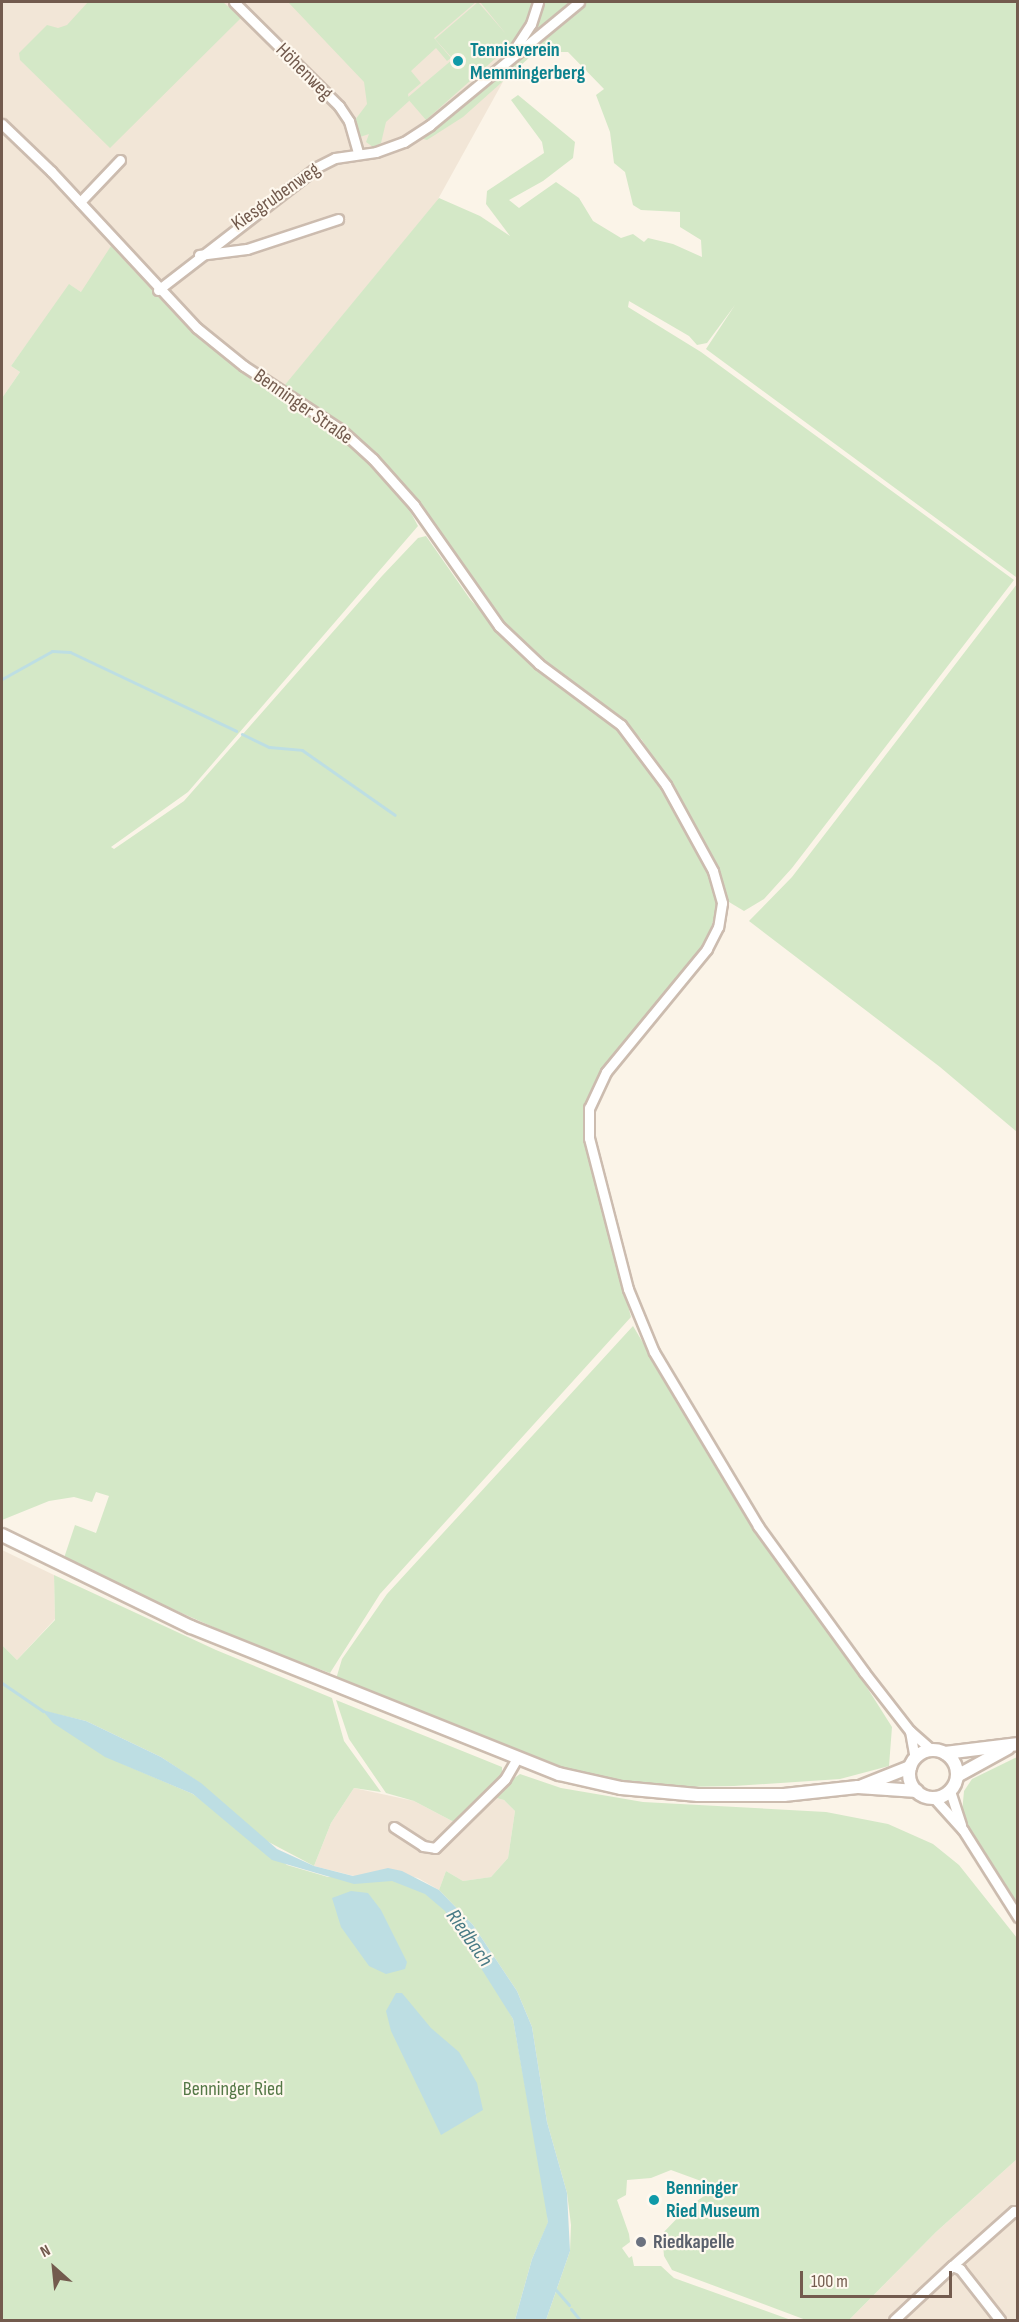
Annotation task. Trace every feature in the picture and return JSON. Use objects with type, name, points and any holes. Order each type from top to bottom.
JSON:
[{"type":"main road","points":[[2,1535],[190,1627],[516,1760],[590,1782],[659,1792],[763,1796],[858,1788],[917,1791],[934,1798],[950,1791],[957,1776],[1014,1745]]},
{"type":"main road","points":[[858,1788],[913,1762],[932,1750],[945,1753],[1014,1745]]},
{"type":"main road","points":[[945,1753],[954,1763],[957,1776]]},
{"type":"main road","points":[[913,1762],[910,1780],[917,1791]]},
{"type":"street","name":"Höhenweg","points":[[234,2],[339,106],[350,122],[358,152]]},
{"type":"street","points":[[509,56],[531,24],[538,2]]},
{"type":"street","name":"Kiesgrubenweg","points":[[158,290],[302,176],[335,158],[358,152],[376,152],[422,131],[509,56],[579,2]]},
{"type":"street","name":"Benninger Straße","points":[[2,124],[80,202],[158,290],[226,352],[341,430],[373,459],[414,505],[499,626],[539,664],[621,725],[657,769],[713,871],[722,903],[718,927],[707,949],[606,1072],[589,1108],[589,1138],[628,1289],[660,1362],[758,1526],[910,1731]]},
{"type":"street","points":[[80,202],[120,160]]},
{"type":"street","points":[[200,255],[247,249],[339,219]]},
{"type":"street","points":[[910,1731],[932,1750]]},
{"type":"street","points":[[910,1731],[913,1762]]},
{"type":"street","points":[[394,1827],[423,1846],[435,1848],[505,1779],[516,1760]]},
{"type":"street","points":[[950,1791],[963,1830]]},
{"type":"street","points":[[934,1798],[963,1830],[1017,1917]]},
{"type":"street","points":[[894,2320],[1014,2211],[1017,2213]]},
{"type":"street","points":[[950,2268],[960,2269],[1000,2320]]},
{"type":"shaded area","points":[[2,2],[547,2],[437,201],[278,394],[221,354],[150,292],[81,292],[70,285],[11,366],[20,372],[2,398]]},
{"type":"shaded area","points":[[2,1550],[54,1575],[55,1619],[17,1660],[2,1645]]},
{"type":"shaded area","points":[[354,1788],[414,1801],[454,1822],[473,1803],[489,1796],[504,1800],[515,1811],[508,1858],[491,1877],[463,1881],[446,1871],[439,1890],[418,1878],[380,1870],[358,1877],[314,1866],[331,1823]]},
{"type":"shaded area","points":[[1017,2159],[1017,2320],[849,2320],[936,2232]]},
{"type":"green space","points":[[88,2],[223,2],[241,18],[110,148],[20,60],[19,53],[47,25],[58,28],[67,25]]},
{"type":"green space","points":[[288,2],[476,2],[434,38],[451,58],[447,61],[436,48],[411,71],[421,83],[408,94],[409,101],[386,122],[381,143],[373,147],[366,142],[369,134],[360,137],[352,124],[367,104],[364,82]]},
{"type":"green space","name":"Tennisverein Memmingerberg","points":[[478,2],[506,34],[480,2],[535,2],[532,16],[514,42],[426,120],[407,98],[453,59],[435,39]]},
{"type":"green space","points":[[542,2],[573,2],[529,36],[539,16]]},
{"type":"green space","points":[[585,2],[1017,2],[1016,577],[706,349],[735,305],[707,343],[697,345],[689,336],[629,301],[628,307],[701,352],[1014,580],[792,868],[764,899],[744,911],[729,902],[716,865],[642,740],[618,716],[537,656],[507,627],[389,467],[343,425],[284,386],[439,198],[480,216],[510,236],[486,204],[487,191],[544,153],[542,142],[511,100],[518,95],[575,142],[573,158],[543,181],[509,200],[519,208],[556,182],[579,198],[593,221],[621,238],[633,234],[644,242],[648,238],[673,244],[702,257],[701,240],[680,227],[680,212],[641,210],[633,205],[625,172],[614,163],[610,132],[596,95],[604,89],[568,52],[541,52],[540,48],[463,117],[427,140],[420,138],[451,117]]},
{"type":"green space","points":[[111,246],[180,320],[364,456],[403,498],[418,526],[188,792],[111,847],[114,849],[184,801],[382,576],[418,538],[426,536],[470,599],[512,646],[613,724],[654,771],[712,876],[718,904],[707,942],[606,1067],[584,1108],[586,1144],[631,1317],[380,1594],[330,1673],[261,1648],[63,1561],[75,1525],[96,1533],[109,1496],[96,1492],[92,1502],[74,1497],[49,1501],[2,1520],[2,398],[20,372],[11,366],[69,284],[81,292]]},
{"type":"green space","points":[[1017,584],[1017,1132],[940,1067],[749,921],[792,877]]},
{"type":"green space","points":[[633,1326],[755,1530],[849,1659],[892,1727],[889,1766],[840,1779],[734,1786],[681,1787],[612,1780],[544,1764],[336,1679],[342,1659],[387,1594]]},
{"type":"green space","name":"Benninger Ried","points":[[54,1575],[216,1650],[332,1698],[344,1741],[381,1792],[354,1788],[331,1823],[314,1866],[261,1838],[200,1783],[161,1757],[86,1721],[43,1711],[123,1764],[193,1794],[287,1865],[328,1877],[383,1877],[427,1888],[468,1936],[513,2019],[547,2207],[548,2223],[532,2259],[515,2320],[2,2320],[2,1645],[17,1660],[55,1620]]},
{"type":"green space","points":[[336,1700],[502,1767],[502,1777],[454,1822],[414,1801],[386,1793],[349,1739]]},
{"type":"green space","points":[[1017,1757],[1017,1907],[984,1857],[962,1813],[964,1791],[972,1779]]},
{"type":"green space","points":[[520,1774],[561,1788],[643,1802],[826,1812],[888,1824],[933,1844],[959,1865],[1017,1938],[1017,2159],[936,2232],[849,2320],[806,2320],[672,2270],[664,2256],[662,2234],[686,2209],[704,2196],[721,2193],[726,2182],[712,2185],[671,2170],[651,2178],[627,2180],[626,2195],[617,2200],[630,2242],[622,2248],[629,2258],[632,2256],[634,2266],[661,2266],[674,2278],[791,2320],[546,2320],[570,2251],[571,2225],[567,2193],[547,2122],[532,2027],[517,1991],[473,1925],[439,1890],[446,1871],[463,1881],[491,1877],[508,1858],[515,1811],[504,1800],[489,1796]]},
{"type":"water","points":[[42,1710],[86,1721],[161,1757],[201,1783],[277,1849],[314,1866],[353,1876],[388,1868],[402,1871],[439,1890],[473,1925],[517,1991],[532,2027],[547,2122],[567,2193],[570,2251],[546,2320],[515,2320],[532,2259],[548,2222],[513,2019],[445,1911],[425,1894],[392,1881],[354,1884],[272,1860],[193,1794],[105,1757],[53,1723]]},
{"type":"water","points":[[351,1891],[368,1893],[381,1910],[407,1962],[405,1969],[386,1974],[369,1966],[341,1927],[332,1898]]},
{"type":"water","points":[[396,1993],[402,1993],[431,2028],[459,2052],[477,2083],[483,2110],[441,2135],[391,2031],[386,2011]]},
{"type":"waterway","points":[[2,679],[52,651],[70,652],[236,731]]},
{"type":"waterway","points":[[242,734],[269,747],[302,750],[395,815]]},
{"type":"waterway","name":"Riedbach","points":[[2,1683],[43,1711]]},
{"type":"waterway","points":[[556,2290],[569,2305]]},
{"type":"waterway","points":[[571,2309],[580,2320]]},
{"type":"place","name":"Tennisverein Memmingerberg","points":[[458,61]]},
{"type":"place","name":"Benninger Ried Museum","points":[[654,2200]]},
{"type":"place","name":"Riedkapelle","points":[[641,2242]]}]
